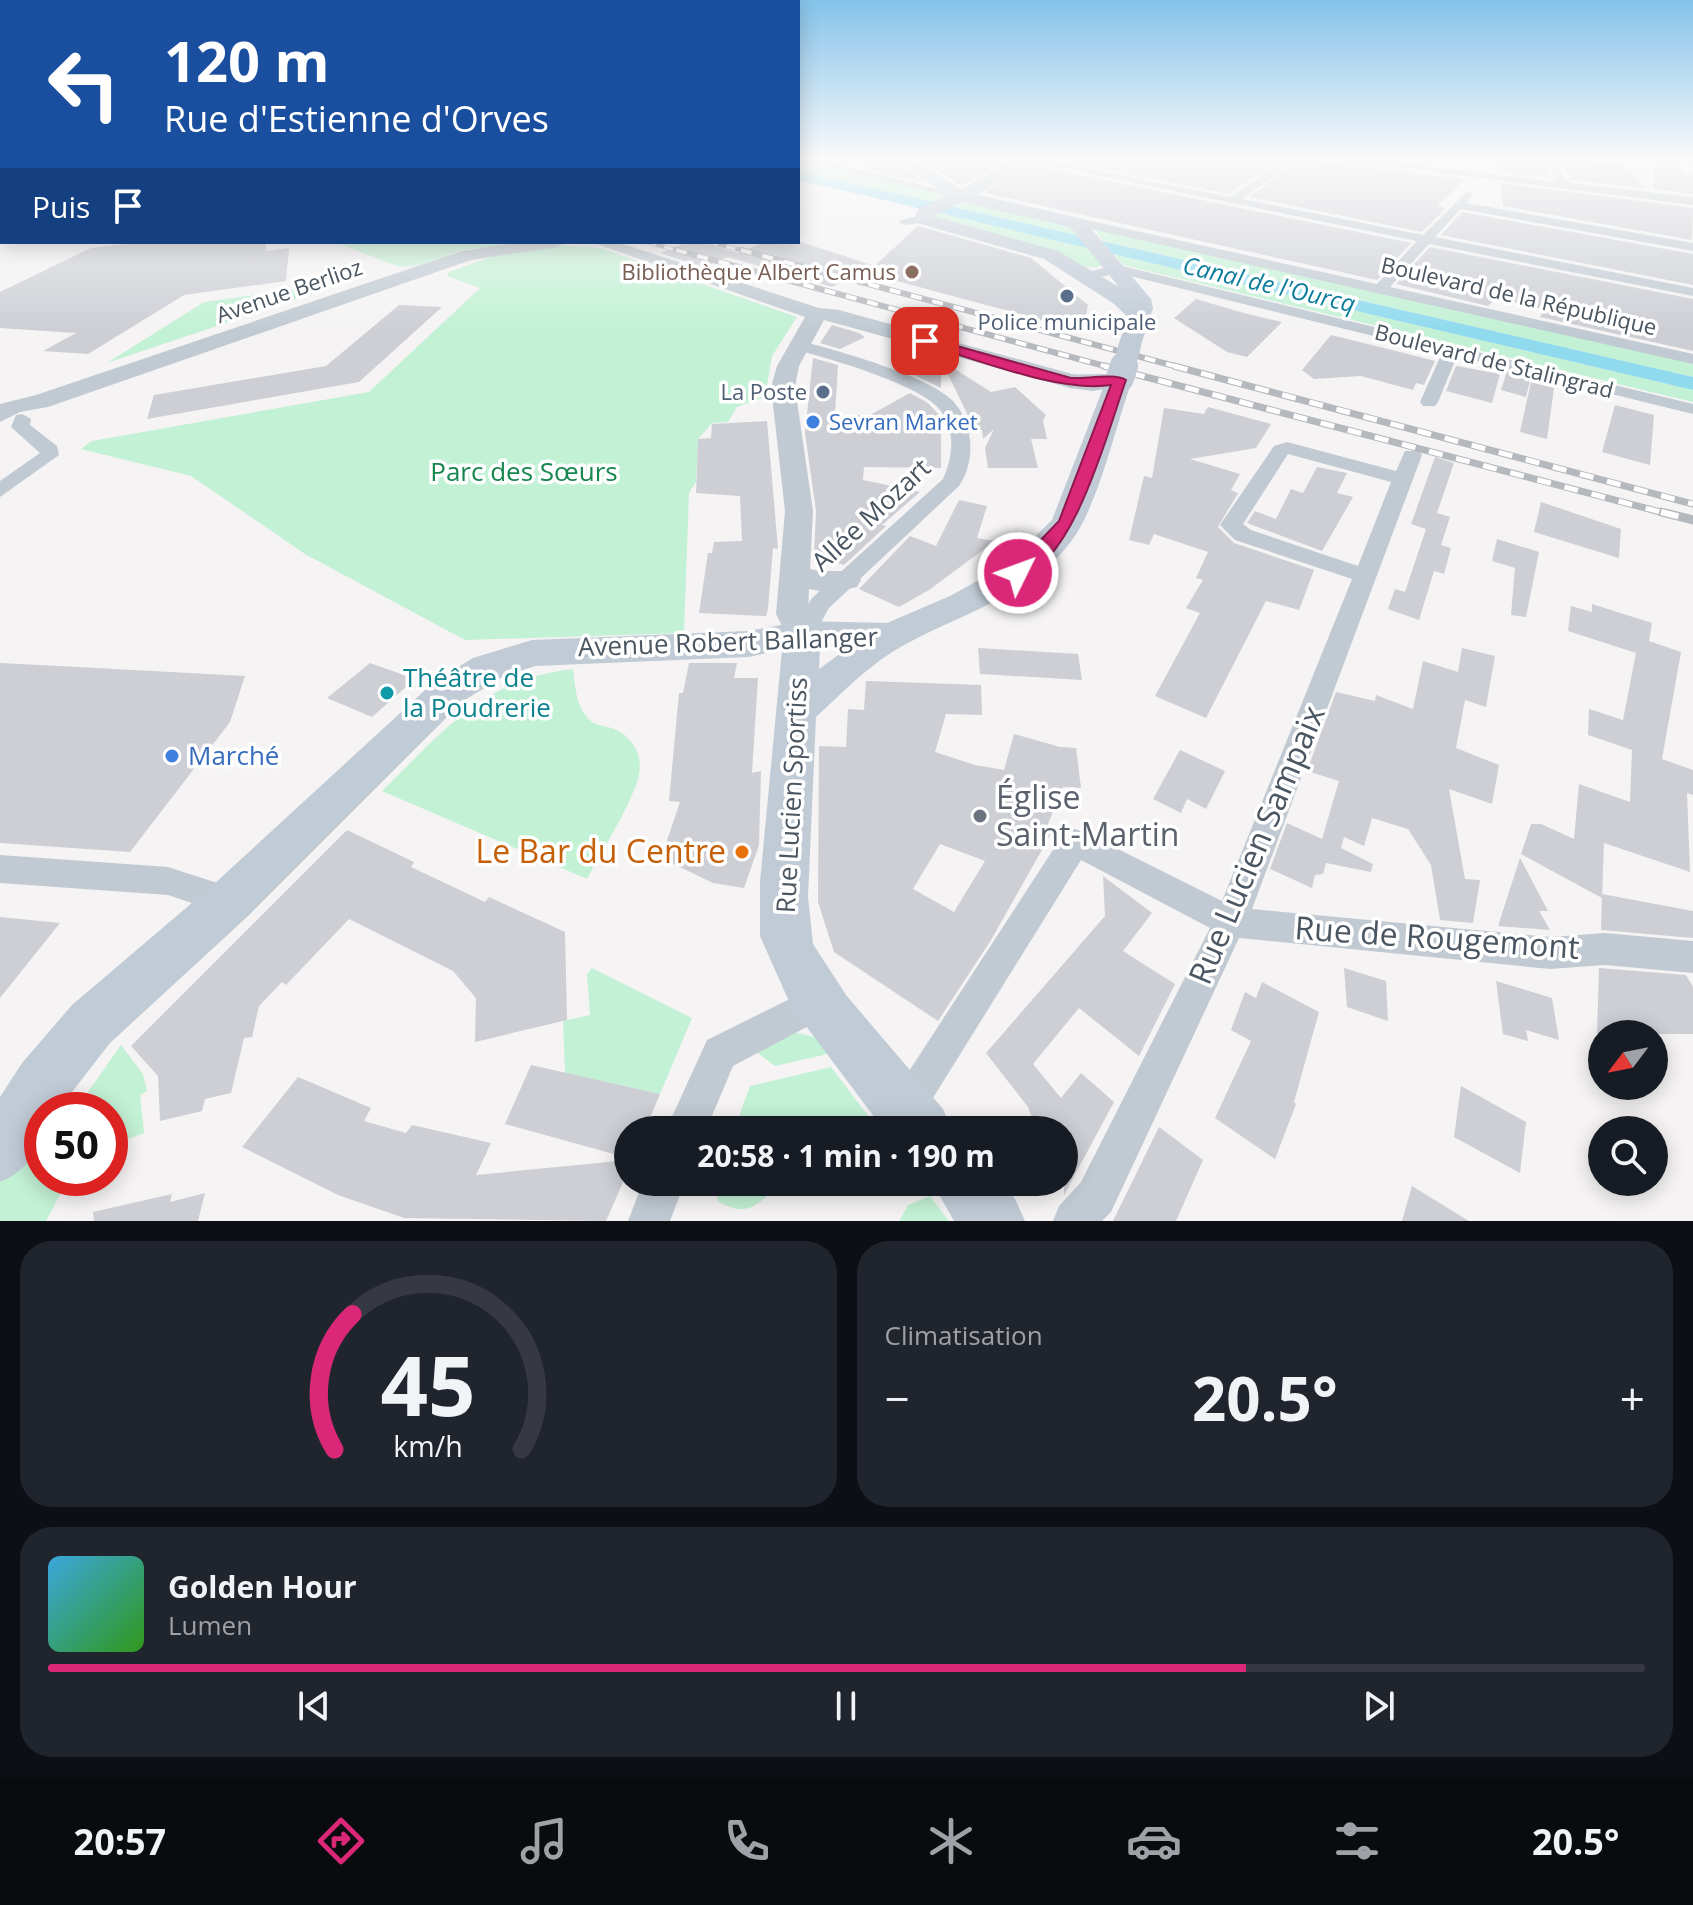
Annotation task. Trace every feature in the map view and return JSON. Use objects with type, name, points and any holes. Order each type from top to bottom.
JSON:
[{"type":"main road","name":"Boulevard de Stalingrad","points":[[919,217],[1051,255],[1121,298],[1138,317]]},
{"type":"main road","name":"Boulevard de la République","points":[[1054,217],[1064,219]]},
{"type":"main road","points":[[1064,219],[1083,229],[1117,268],[1140,299],[1138,317]]},
{"type":"main road","name":"Avenue Robert Ballanger","points":[[3,1139],[42,1083],[91,1024],[230,901],[449,691],[487,668],[553,649],[748,644],[802,634],[891,636],[982,595],[1018,573],[1045,549],[1067,522],[1078,500],[1138,317]]},
{"type":"main road","name":"Rue Lucien Sportiss","points":[[802,634],[794,714],[783,917],[787,944],[799,972],[911,1116]]},
{"type":"main road","points":[[748,644],[781,670],[794,714],[844,669],[891,636]]},
{"type":"main road","points":[[974,1196],[993,1221]]},
{"type":"street","points":[[1316,217],[1693,292]]},
{"type":"street","points":[[1380,289],[1446,217]]},
{"type":"street","points":[[1525,217],[1693,247]]},
{"type":"street","name":"Boulevard de la République","points":[[1064,219],[1693,359]]},
{"type":"street","name":"Avenue Berlioz","points":[[7,411],[44,409],[40,402],[468,255],[543,244]]},
{"type":"street","points":[[606,244],[817,314],[832,314],[1070,381],[1093,384],[1120,379]]},
{"type":"street","name":"Boulevard de Stalingrad","points":[[1088,277],[1110,283],[1117,268],[1693,409]]},
{"type":"street","name":"Rue Lucien Sportiss","points":[[802,634],[792,614],[799,511],[783,387],[799,346],[817,314]]},
{"type":"street","name":"Allée Mozart","points":[[799,346],[836,354],[930,393],[953,411],[959,426],[961,460],[952,482],[820,603],[802,634]]},
{"type":"street","points":[[1429,402],[1451,350]]},
{"type":"street","points":[[0,491],[49,453],[7,411]]},
{"type":"street","name":"Rue Lucien Sampaix","points":[[1074,1221],[1096,1197],[1230,922],[1365,576],[1406,467],[1287,448],[1281,450],[1231,525],[1243,535],[1365,576]]},
{"type":"street","points":[[794,575],[826,583],[846,580]]},
{"type":"street","points":[[915,1116],[1075,842],[1230,922]]},
{"type":"street","points":[[0,869],[168,881],[230,901]]},
{"type":"street","name":"Rue de Rougemont","points":[[1230,922],[1550,953],[1605,949],[1693,957]]},
{"type":"street","points":[[692,1116],[720,1053],[820,1001]]},
{"type":"street","points":[[649,1221],[659,1196]]},
{"type":"green space","points":[[934,217],[954,217],[1090,248],[1104,265],[1086,267],[1044,247],[965,228]]},
{"type":"green space","points":[[997,217],[1036,217],[1070,224],[1080,236]]},
{"type":"green space","points":[[1094,228],[1693,362],[1693,377],[1103,241]]},
{"type":"green space","points":[[339,244],[515,244],[462,250],[419,265],[400,267]]},
{"type":"green space","name":"Parc des Sœurs","points":[[559,245],[600,248],[797,317],[772,356],[765,397],[737,407],[728,422],[712,423],[698,439],[696,482],[689,493],[684,633],[465,640],[305,554],[191,476],[81,449],[92,441],[369,392],[480,288],[447,276],[449,272],[500,254]]},
{"type":"green space","points":[[1114,254],[1693,390],[1693,402],[1123,265]]},
{"type":"green space","points":[[347,282],[107,363],[204,302]]},
{"type":"green space","points":[[573,669],[577,697],[586,716],[593,723],[614,729],[629,739],[637,752],[640,768],[631,797],[587,879],[382,791],[446,729],[489,696],[541,675]]},
{"type":"green space","points":[[592,968],[692,1018],[660,1094],[565,1073],[563,1021],[590,1015],[587,974]]},
{"type":"green space","points":[[793,1032],[815,1037],[832,1053],[775,1066],[751,1048]]},
{"type":"green space","points":[[121,1045],[143,1074],[147,1091],[140,1095],[144,1133],[128,1139],[128,1092],[88,1092]]},
{"type":"green space","points":[[831,1067],[868,1116],[739,1116],[750,1086]]},
{"type":"green space","points":[[24,1139],[24,1196],[59,1196],[46,1221],[0,1221],[0,1174]]},
{"type":"green space","points":[[716,1196],[767,1196],[748,1208],[740,1209],[719,1202]]},
{"type":"green space","points":[[930,1196],[949,1221],[899,1221],[908,1205]]},
{"type":"water","name":"Canal de l'Ourcq","points":[[956,217],[998,217],[1693,377],[1693,390]]},
{"type":"building","points":[[1093,217],[1284,217],[1411,243],[1377,280]]},
{"type":"building","points":[[1348,217],[1437,217],[1422,232]]},
{"type":"building","points":[[1457,217],[1489,217],[1693,254],[1693,285],[1441,235]]},
{"type":"building","points":[[1564,217],[1693,217],[1692,240]]},
{"type":"building","points":[[918,226],[1031,258],[1088,305],[1083,331],[867,273]]},
{"type":"building","points":[[801,242],[872,265],[832,287],[728,257],[703,267],[660,253],[683,244],[708,244],[738,253],[760,244]]},
{"type":"building","points":[[126,244],[266,244],[266,251],[289,248],[286,281],[184,295],[88,354],[43,351],[76,333],[0,328],[0,292],[91,248]]},
{"type":"building","points":[[1430,247],[1693,299],[1693,351],[1540,317],[1544,309],[1496,298],[1488,306],[1396,284]]},
{"type":"building","points":[[1196,299],[1282,322],[1247,357],[1227,352],[1174,318]]},
{"type":"building","points":[[399,305],[442,307],[359,382],[147,419],[154,395],[326,366]]},
{"type":"building","points":[[832,325],[865,337],[840,349],[820,343]]},
{"type":"building","points":[[1331,335],[1435,361],[1424,385],[1416,383],[1413,390],[1361,376],[1314,379],[1302,370]]},
{"type":"building","points":[[813,358],[838,365],[835,415],[870,415],[910,393],[928,403],[941,417],[941,468],[864,467],[863,480],[920,492],[882,525],[886,526],[844,565],[814,556],[816,511],[805,433]]},
{"type":"building","points":[[925,360],[941,367],[941,388],[904,370]]},
{"type":"building","points":[[941,360],[991,392],[1015,387],[1046,415],[1043,421],[1047,439],[1031,439],[1038,468],[988,468],[985,448],[994,429],[983,439],[982,430],[975,430]]},
{"type":"building","points":[[1456,366],[1500,374],[1492,403],[1446,391]]},
{"type":"building","points":[[1507,371],[1531,377],[1526,397],[1501,390]]},
{"type":"building","points":[[1531,382],[1554,388],[1547,439],[1520,432]]},
{"type":"building","points":[[1615,405],[1654,415],[1650,465],[1602,452]]},
{"type":"building","points":[[1208,407],[1271,424],[1256,448],[1190,459],[1240,474],[1231,490],[1238,493],[1218,527],[1234,543],[1314,570],[1299,610],[1266,601],[1206,718],[1155,696],[1200,613],[1186,608],[1203,580],[1196,578],[1208,552],[1154,534],[1149,545],[1129,540],[1144,476],[1152,478],[1164,408],[1204,414]]},
{"type":"building","points":[[767,421],[778,549],[773,548],[766,616],[699,613],[708,553],[712,553],[714,542],[742,541],[740,496],[696,493],[698,439],[711,438],[712,424]]},
{"type":"building","points":[[1435,457],[1454,463],[1437,513],[1450,517],[1441,545],[1451,548],[1444,574],[1434,571],[1419,620],[1388,609],[1395,589],[1405,592],[1426,529],[1411,524]]},
{"type":"building","points":[[1317,467],[1347,473],[1337,493],[1353,497],[1322,551],[1247,523],[1255,511],[1276,519],[1291,489],[1303,493]]},
{"type":"building","points":[[959,500],[987,506],[977,538],[995,541],[929,590],[899,607],[859,589],[910,536],[936,546]]},
{"type":"building","points":[[1541,502],[1621,529],[1619,558],[1534,532]]},
{"type":"building","points":[[1497,539],[1539,552],[1526,617],[1511,615],[1515,568],[1492,561]]},
{"type":"building","points":[[1592,604],[1652,623],[1649,641],[1681,652],[1662,759],[1693,770],[1693,795],[1687,793],[1690,872],[1604,843],[1602,898],[1521,854],[1531,824],[1541,824],[1574,839],[1579,784],[1630,802],[1632,750],[1588,735],[1589,709],[1623,720],[1636,653],[1568,631],[1571,606],[1592,612]]},
{"type":"building","points":[[978,648],[1078,654],[1082,680],[980,674]]},
{"type":"building","points":[[1462,648],[1495,656],[1486,707],[1465,700],[1456,748],[1499,765],[1492,804],[1449,789],[1465,879],[1480,880],[1473,923],[1440,920],[1431,865],[1408,829],[1372,818],[1364,846],[1344,837],[1341,848],[1373,864],[1371,872],[1326,863],[1323,874],[1315,875],[1312,888],[1270,869],[1287,823],[1322,839],[1339,781],[1307,771],[1336,692],[1375,701],[1376,695],[1413,709],[1423,661],[1458,672]]},
{"type":"building","points":[[0,663],[245,676],[230,722],[130,852],[0,843]]},
{"type":"building","points":[[370,663],[415,679],[372,717],[327,698]]},
{"type":"building","points":[[689,663],[737,663],[734,678],[758,678],[752,773],[761,771],[759,845],[744,888],[713,883],[661,858],[680,802],[669,801],[679,693],[683,693]]},
{"type":"building","points":[[866,681],[981,685],[982,715],[946,714],[935,752],[975,765],[1004,770],[1014,734],[1060,747],[1076,748],[1081,788],[1063,787],[1046,829],[1052,832],[991,940],[938,1021],[834,952],[818,902],[819,746],[846,747],[848,709],[864,710]],"holes":[[[940,844],[985,861],[954,912],[913,889]]]},
{"type":"building","points":[[1180,750],[1225,771],[1206,809],[1187,799],[1181,813],[1153,799]]},
{"type":"building","points":[[347,830],[414,862],[411,867],[485,902],[489,897],[565,932],[567,1020],[475,1042],[476,998],[453,971],[349,919],[286,985],[282,982],[259,1006],[252,1037],[244,1038],[231,1093],[205,1099],[202,1111],[160,1121],[158,1076],[131,1046]]},
{"type":"building","points":[[1520,858],[1548,911],[1539,911],[1550,930],[1498,926]]},
{"type":"building","points":[[1103,876],[1152,913],[1123,951],[1175,984],[1139,1056],[1079,1008],[1033,1064],[1061,1098],[1081,1073],[1114,1102],[1078,1169],[1078,1116],[1032,1116],[1028,1107],[986,1053],[1105,916]]},
{"type":"building","points":[[1602,894],[1693,911],[1693,938],[1601,930]]},
{"type":"building","points":[[0,917],[60,923],[0,998]]},
{"type":"building","points":[[1344,968],[1386,981],[1388,1021],[1347,1007]]},
{"type":"building","points":[[1599,968],[1686,975],[1693,987],[1693,1034],[1668,1034],[1668,1020],[1597,1020]]},
{"type":"building","points":[[1496,981],[1552,998],[1559,1040],[1526,1030],[1528,1041],[1503,1034]]},
{"type":"building","points":[[1262,982],[1319,1012],[1294,1102],[1296,1104],[1275,1159],[1215,1118],[1251,1041],[1231,1030],[1245,992],[1256,998]]},
{"type":"building","points":[[531,1065],[660,1094],[651,1116],[614,1116],[614,1154],[505,1124]]},
{"type":"building","points":[[298,1077],[371,1108],[364,1121],[406,1133],[412,1125],[491,1143],[476,1175],[614,1161],[614,1196],[617,1196],[606,1221],[404,1218],[338,1195],[242,1147]]},
{"type":"building","points":[[1461,1086],[1526,1122],[1520,1173],[1454,1137]]},
{"type":"building","points":[[1159,1127],[1203,1160],[1176,1221],[1113,1221]]},
{"type":"building","points":[[1412,1186],[1469,1221],[1402,1221]]},
{"type":"building","points":[[205,1193],[198,1221],[94,1221],[93,1212],[172,1194],[170,1202]]},
{"type":"railway","points":[[654,244],[683,252]]},
{"type":"railway","points":[[717,244],[748,252]]},
{"type":"railway","points":[[676,250],[1112,368]]},
{"type":"railway","points":[[741,250],[1182,368]]},
{"type":"railway","points":[[1104,366],[1668,514]]},
{"type":"railway","points":[[1174,366],[1693,504]]},
{"type":"railway","points":[[1661,512],[1693,520]]},
{"type":"place","name":"Bibliothèque Albert Camus","points":[[912,272]]},
{"type":"place","name":"Police municipale","points":[[1067,296]]},
{"type":"place","name":"La Poste","points":[[823,392]]},
{"type":"place","name":"Sevran Market","points":[[813,422]]},
{"type":"place","name":"Théâtre de la Poudrerie","points":[[387,693]]},
{"type":"place","name":"Marché","points":[[172,756]]},
{"type":"place","name":"Église Saint-Martin","points":[[980,816]]},
{"type":"place","name":"Le Bar du Centre","points":[[742,852]]},
{"type":"route","points":[[925,341],[1070,381],[1093,384],[1119,380],[1078,500],[1067,522],[1045,549],[1018,573]]}]
